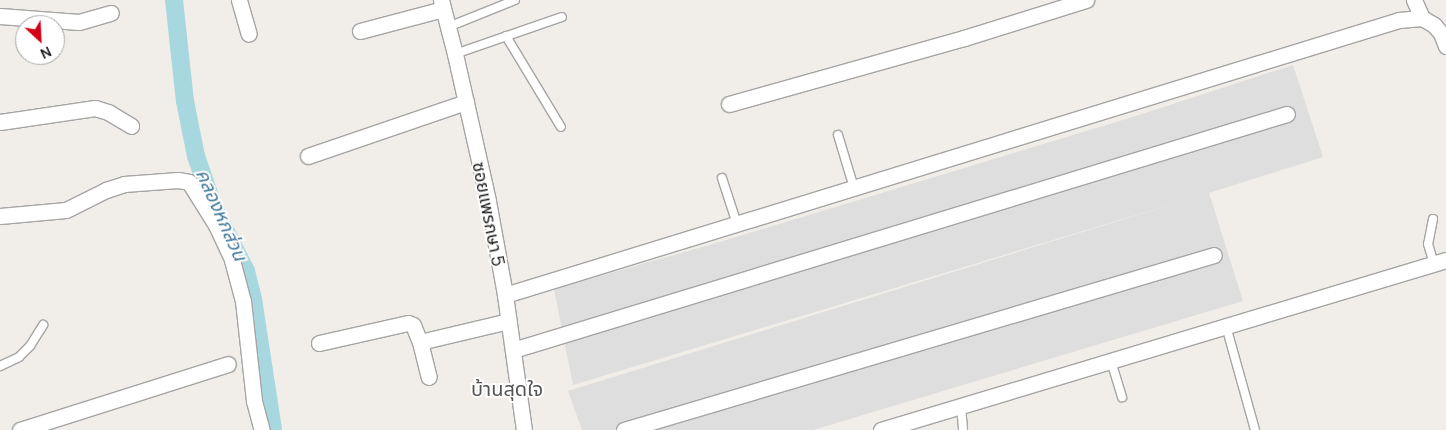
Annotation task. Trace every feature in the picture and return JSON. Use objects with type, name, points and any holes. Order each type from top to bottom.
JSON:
[{"type":"street","points":[[240,0],[249,34]]},
{"type":"street","points":[[729,104],[955,41],[1086,0]]},
{"type":"street","points":[[1414,0],[1422,18]]},
{"type":"street","points":[[360,31],[442,4]]},
{"type":"street","name":"ซอยแพรกษา 5","points":[[442,4],[466,102],[505,295],[524,430]]},
{"type":"street","points":[[0,16],[79,22],[111,13]]},
{"type":"street","points":[[505,295],[1400,20],[1422,18],[1434,25],[1441,33],[1446,46]]},
{"type":"street","points":[[308,156],[466,102]]},
{"type":"street","points":[[0,122],[95,108],[108,112],[131,126]]},
{"type":"street","points":[[513,350],[1287,114]]},
{"type":"street","points":[[0,216],[60,212],[106,190],[124,184],[178,180],[189,182],[216,225],[232,260],[243,301],[254,401],[262,430]]},
{"type":"street","points":[[624,430],[1214,255]]},
{"type":"street","points":[[880,430],[1440,262]]},
{"type":"street","points":[[420,342],[509,321]]},
{"type":"street","points":[[319,343],[408,324],[415,329],[429,377]]},
{"type":"street","points":[[20,430],[228,364]]},
{"type":"lane","points":[[448,27],[515,0]]},
{"type":"lane","points":[[455,54],[562,17]]},
{"type":"lane","points":[[506,36],[561,127]]},
{"type":"lane","points":[[838,135],[854,188]]},
{"type":"lane","points":[[722,178],[737,224]]},
{"type":"lane","points":[[1434,219],[1428,244],[1440,262]]},
{"type":"lane","points":[[0,366],[20,357],[30,346],[43,325]]},
{"type":"lane","points":[[1226,326],[1255,430]]},
{"type":"lane","points":[[1110,361],[1122,397]]},
{"type":"lane","points":[[961,406],[963,430]]},
{"type":"shaded area","points":[[1293,65],[1323,157],[1209,193],[1243,301],[813,430],[582,430],[568,391],[1196,197],[573,385],[554,289],[713,244],[1139,115]]},
{"type":"waterway","name":"คลองหกส่วน","points":[[174,0],[185,101],[196,156],[214,208],[246,271],[253,299],[273,430]]},
{"type":"district","name":"บ้านสุดใจ","points":[[507,388]]}]
